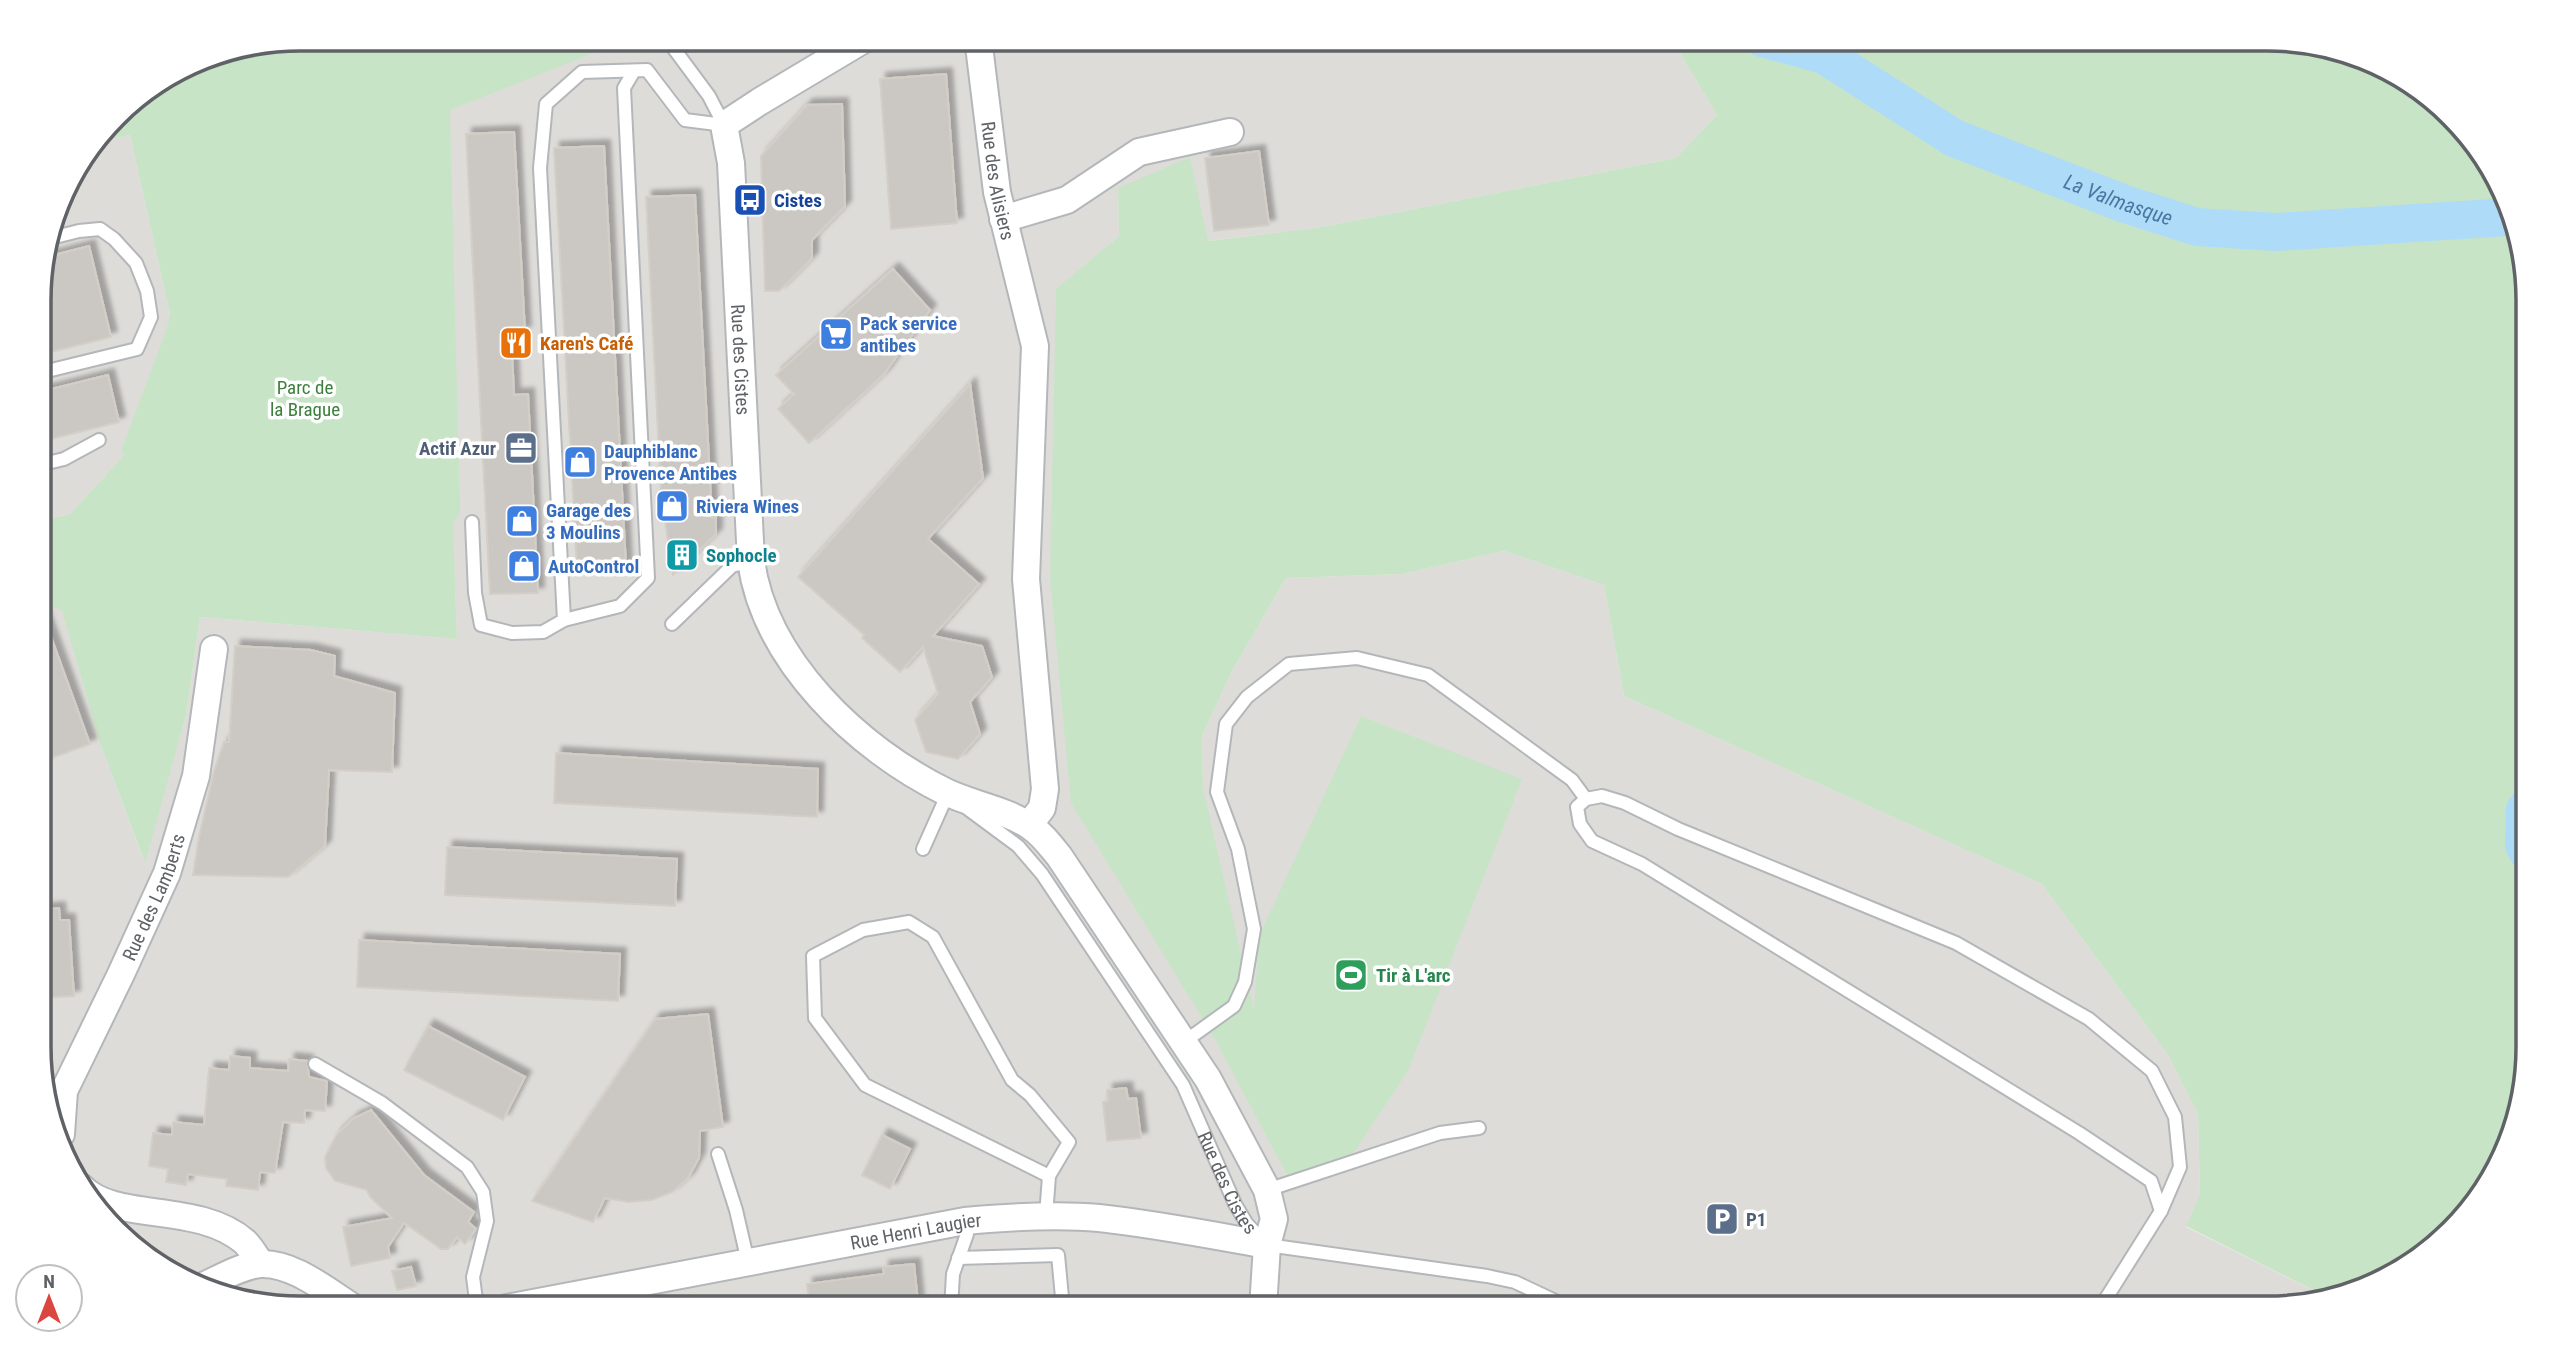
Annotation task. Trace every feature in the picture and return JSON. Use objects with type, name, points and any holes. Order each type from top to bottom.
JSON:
[{"type":"street","points":[[724,125],[844,51]]},
{"type":"street","name":"Rue des Alisiers","points":[[980,51],[997,192],[1035,346],[1026,579],[1045,789],[1042,808],[1029,825]]},
{"type":"street","name":"Rue des Cistes","points":[[724,125],[731,163],[734,211],[751,561],[754,585],[773,632],[802,674],[865,741],[914,775],[948,793],[1029,825],[1045,838],[1208,1079],[1267,1190],[1273,1219],[1268,1245]]},
{"type":"street","points":[[1003,219],[1067,200],[1139,152],[1230,132]]},
{"type":"street","name":"Rue des Lamberts","points":[[62,1121],[64,1091],[166,873],[196,776],[214,649]]},
{"type":"street","points":[[105,1202],[190,1216],[220,1226],[245,1242],[261,1264]]},
{"type":"street","name":"Rue Henri Laugier","points":[[570,1296],[965,1221],[1046,1216],[1097,1218],[1190,1230],[1268,1245]]},
{"type":"street","points":[[1264,1296],[1268,1245]]},
{"type":"street","points":[[215,1281],[261,1264],[293,1272],[334,1296]]},
{"type":"lane","points":[[676,51],[709,96],[724,125]]},
{"type":"lane","points":[[564,620],[540,168],[546,104],[582,72],[647,70],[685,120],[724,125]]},
{"type":"lane","points":[[472,522],[475,593],[481,625],[512,633],[543,632],[564,620],[621,606],[648,578],[624,88],[634,71]]},
{"type":"lane","points":[[51,370],[137,349],[151,317],[148,291],[136,263],[114,239],[100,229],[79,230],[59,236]]},
{"type":"lane","points":[[51,462],[64,459],[99,440]]},
{"type":"lane","points":[[672,624],[732,566],[751,561]]},
{"type":"lane","points":[[1184,1042],[1234,1006],[1239,999],[1245,982],[1254,929],[1238,849],[1217,792],[1226,724],[1247,697],[1289,664],[1357,659],[1429,675],[1572,780],[1586,799]]},
{"type":"lane","points":[[923,849],[948,793]]},
{"type":"lane","name":"Rue des Cistes","points":[[948,793],[1018,846],[1042,874],[1183,1085],[1235,1204],[1247,1224],[1268,1245]]},
{"type":"lane","points":[[2108,1296],[2161,1211],[2180,1167],[2175,1117],[2152,1071],[2089,1019],[1956,943],[1678,829],[1625,803],[1602,796],[1586,799],[1577,807],[1580,824],[1592,841],[1642,864],[2079,1133],[2151,1181],[2161,1211]]},
{"type":"lane","points":[[1046,1216],[1049,1176],[1069,1142],[1030,1096],[1012,1080],[933,937],[909,922],[863,930],[813,956],[815,1018],[865,1085],[1049,1176]]},
{"type":"lane","points":[[315,1064],[382,1103],[467,1167],[483,1192],[487,1221],[474,1277],[476,1296]]},
{"type":"lane","points":[[1267,1190],[1440,1133],[1479,1128]]},
{"type":"lane","points":[[718,1154],[736,1210],[748,1262]]},
{"type":"lane","points":[[952,1296],[958,1258],[967,1234],[965,1221]]},
{"type":"lane","points":[[1268,1245],[1487,1276],[1516,1282],[1545,1296]]},
{"type":"lane","points":[[958,1258],[1058,1255],[1062,1296]]},
{"type":"shaded area","points":[[597,51],[1679,51],[1717,115],[1676,158],[1316,228],[1207,241],[1118,188],[1119,236],[1056,290],[1203,788],[1202,736],[1232,671],[1286,578],[1402,574],[1504,551],[1604,585],[1624,696],[2042,884],[2168,1055],[2198,1114],[2200,1194],[2186,1227],[2315,1291],[2283,1296],[284,1296],[235,1288],[175,1263],[148,1245],[102,1199],[76,1157],[59,1112],[51,1063],[51,605],[62,610],[100,743],[144,861],[186,715],[200,617],[457,639],[437,115]]},
{"type":"shaded area","points":[[130,135],[170,314],[148,429],[70,514],[51,518],[53,267],[59,235],[76,190],[110,139]]},
{"type":"green space","name":"Parc de la Brague","points":[[598,51],[450,110],[460,514],[453,522],[457,639],[200,617],[186,715],[145,863],[100,743],[62,611],[51,606],[51,518],[70,514],[125,454],[121,451],[170,314],[130,135],[110,139],[148,102],[175,84],[220,64],[267,53]]},
{"type":"green space","points":[[1679,51],[2283,51],[2332,59],[2392,84],[2419,102],[2443,124],[2465,148],[2483,175],[2508,235],[2516,284],[2516,1063],[2508,1112],[2483,1172],[2465,1199],[2443,1223],[2419,1245],[2392,1263],[2347,1283],[2315,1291],[2186,1226],[2200,1194],[2198,1114],[2168,1055],[2042,884],[1624,696],[1604,585],[1504,551],[1402,574],[1286,578],[1232,671],[1202,736],[1203,788],[1254,1010],[1259,936],[1361,716],[1522,779],[1408,1071],[1352,1155],[1287,1175],[1215,1039],[1071,803],[1050,578],[1056,289],[1119,236],[1118,188],[1190,157],[1208,241],[1316,228],[1676,158],[1717,115]]},
{"type":"building","points":[[946,74],[957,223],[891,229],[880,79]]},
{"type":"building","points":[[842,104],[845,206],[812,240],[812,258],[779,291],[765,291],[761,156],[807,105]]},
{"type":"building","points":[[514,132],[525,332],[511,332],[514,395],[528,394],[538,593],[490,594],[466,134]]},
{"type":"building","points":[[604,146],[626,567],[577,569],[554,148]]},
{"type":"building","points":[[1259,151],[1269,225],[1214,231],[1205,158]]},
{"type":"building","points":[[695,195],[712,518],[716,518],[716,534],[673,575],[662,513],[646,197]]},
{"type":"building","points":[[89,246],[111,337],[51,352],[51,284],[55,255]]},
{"type":"building","points":[[893,269],[930,310],[884,374],[809,443],[778,409],[794,394],[776,375]]},
{"type":"building","points":[[108,375],[119,422],[51,439],[51,389]]},
{"type":"building","points":[[970,384],[983,478],[928,539],[979,584],[933,636],[982,646],[992,677],[970,702],[980,734],[958,759],[926,752],[915,720],[938,694],[923,647],[900,672],[862,638],[864,635],[798,577]]},
{"type":"building","points":[[51,637],[90,744],[51,758]]},
{"type":"building","points":[[235,646],[311,650],[335,656],[334,676],[395,693],[392,772],[329,770],[325,846],[288,877],[193,875],[214,771],[224,742],[229,742]]},
{"type":"building","points":[[556,753],[818,769],[817,817],[554,803]]},
{"type":"building","points":[[447,847],[677,859],[675,906],[445,895]]},
{"type":"building","points":[[59,908],[60,920],[69,920],[74,996],[51,997],[51,909]]},
{"type":"building","points":[[359,940],[620,954],[618,1001],[357,987]]},
{"type":"building","points":[[708,1014],[723,1127],[700,1131],[699,1158],[688,1178],[672,1192],[652,1200],[628,1202],[605,1198],[593,1222],[532,1201],[655,1019]]},
{"type":"building","points":[[428,1026],[525,1077],[503,1120],[404,1070]]},
{"type":"building","points":[[230,1056],[250,1058],[250,1068],[288,1071],[289,1059],[307,1061],[309,1077],[327,1081],[325,1111],[305,1110],[304,1123],[283,1122],[275,1173],[260,1172],[258,1190],[226,1186],[227,1179],[188,1174],[186,1185],[166,1182],[168,1169],[149,1166],[153,1133],[172,1135],[173,1122],[204,1125],[209,1068],[229,1070]]},
{"type":"building","points":[[1126,1088],[1128,1099],[1136,1098],[1141,1138],[1107,1141],[1103,1102],[1108,1101],[1107,1090]]},
{"type":"building","points":[[371,1110],[424,1175],[474,1212],[468,1222],[476,1229],[465,1244],[457,1237],[448,1249],[441,1249],[404,1223],[388,1247],[390,1258],[351,1266],[343,1227],[392,1218],[370,1197],[367,1190],[335,1181],[326,1168],[325,1157],[337,1134],[354,1118]]},
{"type":"building","points":[[882,1135],[910,1149],[890,1189],[862,1175]]},
{"type":"building","points":[[914,1264],[917,1296],[808,1296],[807,1284],[884,1274],[883,1267]]},
{"type":"building","points":[[411,1267],[416,1286],[397,1290],[392,1271]]},
{"type":"waterway","name":"La Valmasque","points":[[1809,51],[1824,55],[1954,138],[2125,204],[2197,227],[2276,232],[2502,217]]},
{"type":"place","name":"Cistes","points":[[750,200]]},
{"type":"place","name":"Pack service antibes","points":[[836,334]]},
{"type":"place","name":"Karen's Café","points":[[516,343]]},
{"type":"place","name":"Actif Azur","points":[[521,448]]},
{"type":"place","name":"Dauphiblanc Provence Antibes","points":[[580,462]]},
{"type":"place","name":"Riviera Wines","points":[[672,506]]},
{"type":"place","name":"Garage des 3 Moulins","points":[[522,521]]},
{"type":"place","name":"Sophocle","points":[[682,555]]},
{"type":"place","name":"AutoControl","points":[[524,566]]},
{"type":"place","name":"Tir à L'arc","points":[[1351,975]]},
{"type":"place","name":"P1","points":[[1722,1219]]}]
